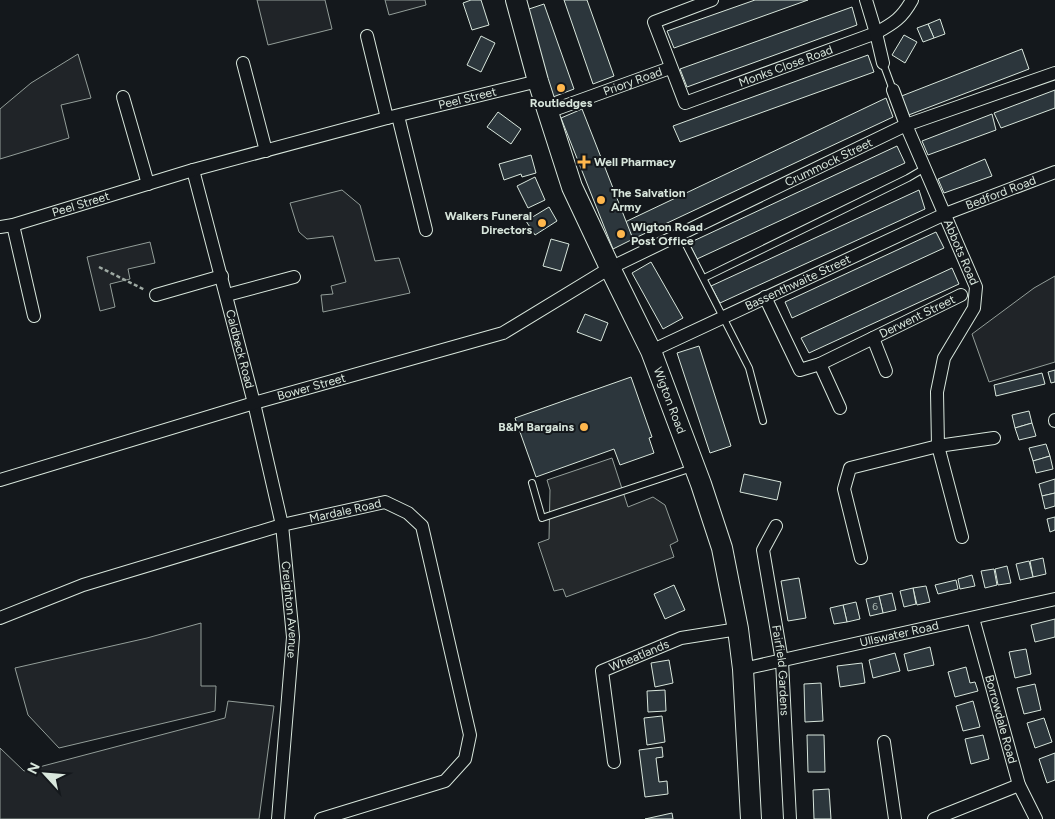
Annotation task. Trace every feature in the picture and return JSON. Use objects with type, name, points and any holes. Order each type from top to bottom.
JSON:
[{"type":"main road","name":"Wigton Road","points":[[516,0],[538,81],[572,187],[651,350],[695,467],[722,548],[738,629],[743,669],[751,819]]},
{"type":"street","name":"Priory Road","points":[[548,112],[670,68],[654,22],[712,0]]},
{"type":"street","points":[[866,0],[883,63]]},
{"type":"street","name":"Monks Close Road","points":[[670,68],[685,103],[876,33],[894,24],[905,14],[912,0]]},
{"type":"street","points":[[367,36],[426,230]]},
{"type":"street","points":[[243,63],[266,151]]},
{"type":"street","name":"Crummock Street","points":[[610,268],[906,125],[1055,73]]},
{"type":"street","name":"Peel Street","points":[[0,227],[13,225],[193,170],[538,81]]},
{"type":"street","name":"Abbots Road","points":[[894,90],[906,125],[976,287],[974,308],[944,358],[937,392],[938,446],[962,537]]},
{"type":"street","points":[[123,97],[148,184]]},
{"type":"street","name":"Caldbeck Road","points":[[193,170],[254,403]]},
{"type":"street","name":"Bedford Road","points":[[945,214],[1055,172]]},
{"type":"street","name":"Bassenthwaite Street","points":[[651,350],[945,214]]},
{"type":"street","points":[[13,225],[34,316]]},
{"type":"street","name":"Bower Street","points":[[0,480],[254,403],[503,333],[610,268]]},
{"type":"street","points":[[156,295],[222,276]]},
{"type":"street","name":"Caldbeck Road","points":[[227,295],[294,277]]},
{"type":"street","name":"Derwent Street","points":[[765,298],[800,370],[820,364],[961,295]]},
{"type":"street","name":"Derwent Street","points":[[872,338],[886,371]]},
{"type":"street","points":[[820,364],[840,408]]},
{"type":"street","name":"Creighton Avenue","points":[[254,403],[282,525],[293,637],[278,819]]},
{"type":"street","points":[[861,558],[844,489],[850,468],[938,446],[994,438]]},
{"type":"street","name":"Mardale Road","points":[[0,618],[83,585],[282,525],[385,502],[408,513],[422,526],[470,735],[465,759],[446,781],[321,819]]},
{"type":"street","name":"Fairfield Gardens","points":[[776,526],[763,550],[782,661],[790,819]]},
{"type":"street","name":"Ullswater Road","points":[[743,669],[1055,599]]},
{"type":"street","name":"Borrowdale Road","points":[[973,618],[1019,785],[1036,819]]},
{"type":"street","name":"Wheatlands","points":[[614,762],[602,671],[680,638],[738,629]]},
{"type":"street","points":[[884,742],[895,819]]},
{"type":"street","points":[[934,819],[1019,785]]},
{"type":"lane","points":[[883,63],[894,90]]},
{"type":"lane","points":[[704,278],[925,168]]},
{"type":"lane","points":[[680,234],[724,316],[749,368],[763,421]]},
{"type":"lane","points":[[532,483],[542,518],[695,467]]},
{"type":"path","points":[[99,267],[156,295]]},
{"type":"shaded area","points":[[257,0],[325,0],[332,29],[268,45]]},
{"type":"shaded area","points":[[385,0],[425,0],[426,5],[389,15]]},
{"type":"shaded area","points":[[78,54],[91,98],[61,105],[69,138],[0,159],[0,109],[31,83]]},
{"type":"shaded area","points":[[342,190],[360,205],[375,261],[399,258],[410,293],[323,312],[321,295],[333,294],[331,286],[346,282],[333,236],[307,239],[299,232],[290,203]]},
{"type":"shaded area","points":[[150,242],[155,263],[128,269],[130,279],[110,284],[115,307],[100,311],[87,257]]},
{"type":"shaded area","points":[[1055,276],[1055,362],[989,382],[972,334],[1034,288]]},
{"type":"shaded area","points":[[612,458],[628,507],[653,497],[665,505],[678,541],[670,545],[674,557],[566,597],[563,589],[554,591],[538,543],[549,539],[550,490],[547,480]]},
{"type":"shaded area","points":[[201,623],[201,686],[216,686],[215,711],[59,748],[28,715],[15,668],[147,638]]},
{"type":"shaded area","points":[[228,701],[274,706],[259,819],[0,819],[0,748],[24,771],[225,718]]},
{"type":"building","points":[[471,0],[481,0],[489,25],[472,30],[463,3]]},
{"type":"building","points":[[564,0],[587,0],[614,76],[593,84]]},
{"type":"building","points":[[755,0],[808,0],[674,48],[667,31]]},
{"type":"building","points":[[544,4],[574,89],[553,97],[523,11]]},
{"type":"building","points":[[852,7],[857,25],[687,87],[680,69]]},
{"type":"building","points":[[940,19],[945,34],[934,38],[928,24]]},
{"type":"building","points":[[928,24],[934,38],[923,42],[917,28]]},
{"type":"building","points":[[904,35],[917,42],[905,63],[892,55]]},
{"type":"building","points":[[481,36],[495,43],[481,72],[467,65]]},
{"type":"building","points":[[1022,49],[1029,69],[906,116],[899,97]]},
{"type":"building","points":[[868,55],[874,72],[680,142],[673,126]]},
{"type":"building","points":[[1055,90],[1055,108],[1001,128],[994,113]]},
{"type":"building","points":[[886,98],[893,117],[633,239],[625,222]]},
{"type":"building","points":[[582,109],[633,239],[613,249],[561,118]]},
{"type":"building","points":[[498,112],[521,129],[511,144],[487,127]]},
{"type":"building","points":[[992,114],[996,130],[928,155],[922,141]]},
{"type":"building","points":[[897,146],[905,163],[697,259],[689,243]]},
{"type":"building","points":[[531,155],[536,173],[522,177],[521,174],[504,180],[499,164]]},
{"type":"building","points":[[985,159],[992,176],[944,193],[938,179]]},
{"type":"building","points":[[535,177],[545,200],[528,208],[517,186]]},
{"type":"building","points":[[919,190],[925,209],[720,303],[711,286]]},
{"type":"building","points":[[549,207],[557,221],[535,235],[526,221]]},
{"type":"building","points":[[936,232],[944,248],[792,318],[785,302]]},
{"type":"building","points":[[551,239],[569,244],[561,271],[543,266]]},
{"type":"building","points":[[651,262],[683,318],[663,329],[632,273]]},
{"type":"building","points":[[952,268],[959,284],[809,353],[801,338]]},
{"type":"building","points":[[585,314],[608,323],[601,341],[577,332]]},
{"type":"building","points":[[699,346],[731,446],[710,453],[677,353]]},
{"type":"building","points":[[1055,370],[1055,382],[1051,383],[1048,372]]},
{"type":"building","points":[[1042,373],[1045,384],[996,396],[994,385]]},
{"type":"building","name":"B&M Bargains","points":[[631,377],[652,437],[649,438],[654,453],[620,465],[614,449],[536,477],[515,418]]},
{"type":"building","points":[[1029,411],[1032,423],[1015,428],[1012,415]]},
{"type":"building","points":[[1032,423],[1036,436],[1019,440],[1015,428]]},
{"type":"building","points":[[1046,444],[1050,456],[1033,461],[1029,448]]},
{"type":"building","points":[[1050,456],[1053,469],[1036,473],[1033,461]]},
{"type":"building","points":[[744,474],[781,482],[777,500],[740,492]]},
{"type":"building","points":[[1055,479],[1055,493],[1042,496],[1039,484]]},
{"type":"building","points":[[1055,493],[1055,506],[1045,509],[1042,496]]},
{"type":"building","points":[[1055,517],[1055,530],[1050,532],[1047,519]]},
{"type":"building","points":[[1043,558],[1046,574],[1033,577],[1030,561]]},
{"type":"building","points":[[1029,561],[1033,577],[1020,580],[1016,564]]},
{"type":"building","points":[[1007,566],[1011,583],[998,585],[995,569]]},
{"type":"building","points":[[994,569],[997,585],[985,588],[981,571]]},
{"type":"building","points":[[972,575],[975,586],[960,589],[958,579]]},
{"type":"building","points":[[799,578],[806,618],[788,621],[781,581]]},
{"type":"building","points":[[956,580],[958,589],[938,594],[935,585]]},
{"type":"building","points":[[674,585],[685,610],[665,619],[654,594]]},
{"type":"building","points":[[926,586],[930,602],[917,605],[913,588]]},
{"type":"building","points":[[913,588],[916,604],[904,607],[900,591]]},
{"type":"building","points":[[892,593],[896,610],[883,613],[879,596]]},
{"type":"building","points":[[879,596],[883,613],[870,616],[866,599]]},
{"type":"building","points":[[856,602],[860,619],[847,622],[843,605]]},
{"type":"building","points":[[843,605],[847,622],[834,624],[830,608]]},
{"type":"building","points":[[1055,619],[1055,637],[1035,642],[1031,625]]},
{"type":"building","points":[[930,647],[934,665],[908,671],[904,654]]},
{"type":"building","points":[[1026,649],[1031,674],[1015,678],[1009,652]]},
{"type":"building","points":[[895,653],[900,671],[873,678],[869,660]]},
{"type":"building","points":[[669,660],[673,683],[655,687],[651,663]]},
{"type":"building","points":[[862,663],[865,683],[840,687],[837,666]]},
{"type":"building","points":[[966,667],[970,683],[975,682],[978,691],[955,697],[948,672]]},
{"type":"building","points":[[821,683],[823,721],[805,722],[804,684]]},
{"type":"building","points":[[1035,684],[1041,710],[1024,714],[1017,688]]},
{"type":"building","points":[[665,690],[666,711],[648,712],[647,691]]},
{"type":"building","points":[[973,701],[980,727],[963,731],[956,706]]},
{"type":"building","points":[[662,716],[665,742],[647,745],[644,718]]},
{"type":"building","points":[[1044,718],[1052,742],[1035,748],[1027,723]]},
{"type":"building","points":[[807,735],[824,735],[825,772],[808,772]]},
{"type":"building","points":[[983,735],[989,759],[971,764],[965,739]]},
{"type":"building","points":[[662,747],[663,757],[656,758],[659,782],[667,781],[668,794],[645,797],[639,750]]},
{"type":"building","points":[[1055,753],[1055,780],[1047,783],[1039,759]]},
{"type":"building","points":[[829,789],[831,819],[814,819],[813,790]]},
{"type":"building","points":[[672,813],[673,819],[645,819]]},
{"type":"place","name":"Routledges","points":[[561,88]]},
{"type":"place","name":"Well Pharmacy","points":[[584,162]]},
{"type":"place","name":"The Salvation Army","points":[[601,200]]},
{"type":"place","name":"Walkers Funeral Directors","points":[[542,223]]},
{"type":"place","name":"Wigton Road Post Office","points":[[621,234]]},
{"type":"place","name":"B&M Bargains","points":[[584,427]]}]
